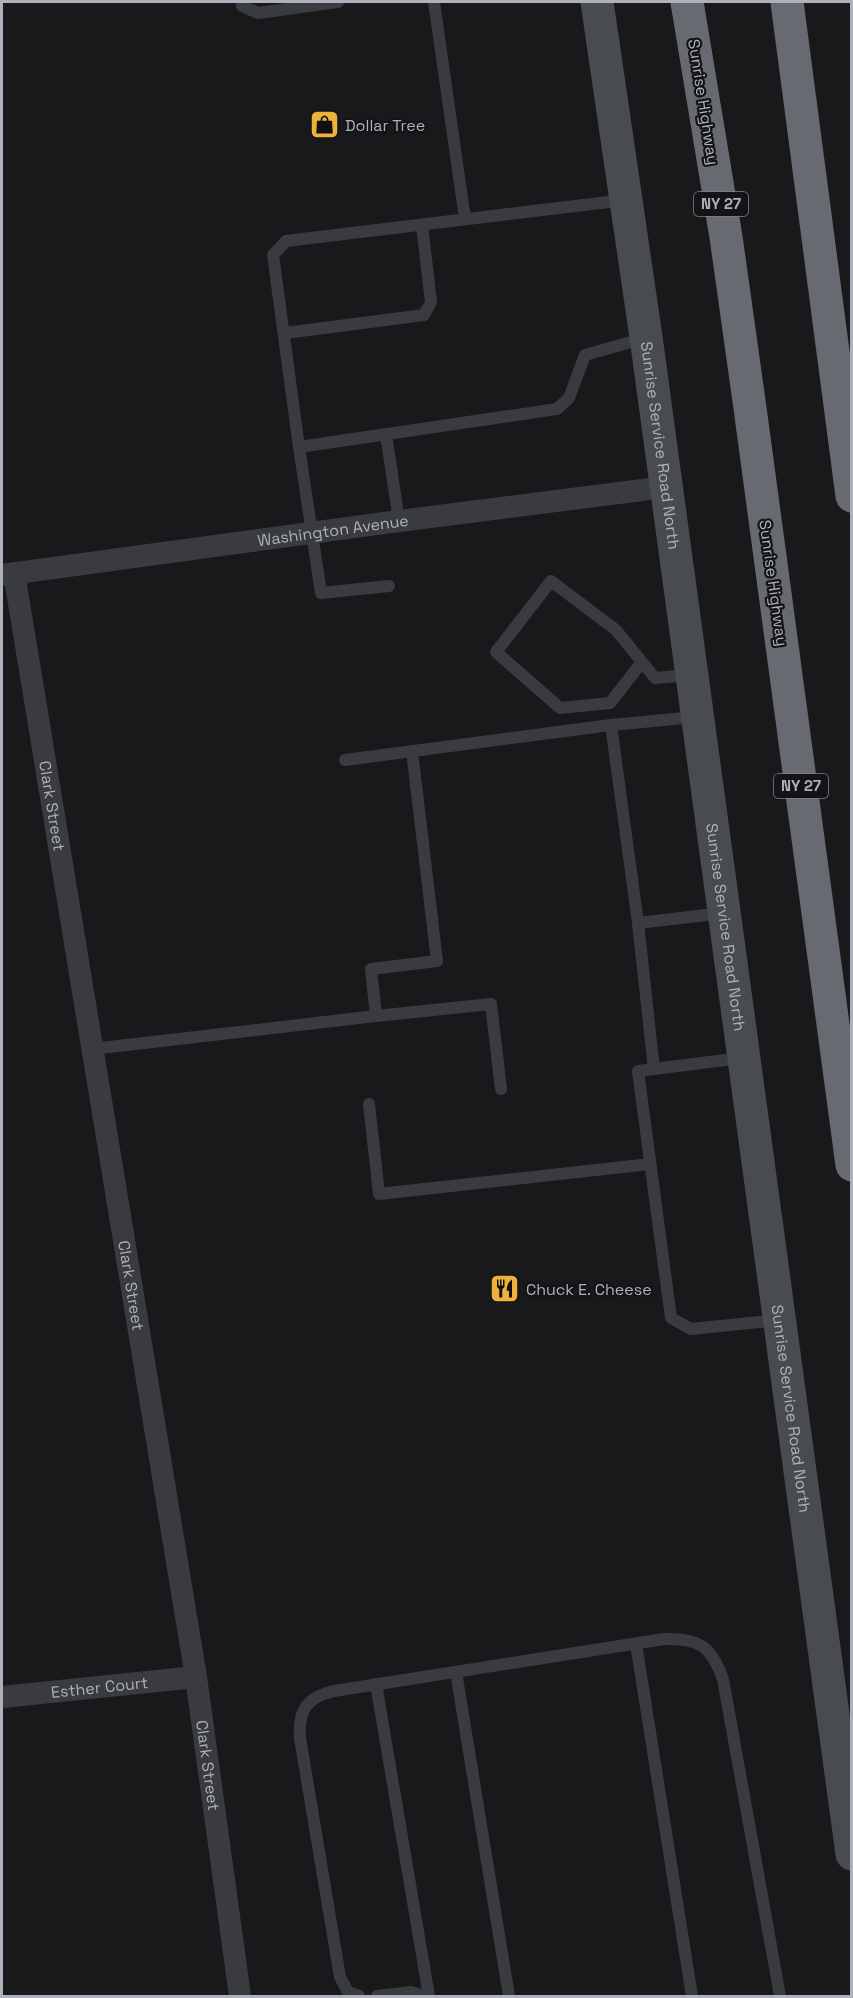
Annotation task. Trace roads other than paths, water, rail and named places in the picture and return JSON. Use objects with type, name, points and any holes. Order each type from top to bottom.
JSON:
[{"type":"highway","name":"Sunrise Highway","points":[[687,2],[746,374],[852,1165]]},
{"type":"highway","points":[[787,2],[852,496]]},
{"type":"main road","name":"Sunrise Service Road North","points":[[597,2],[646,337],[742,1058],[852,1854]]},
{"type":"street","name":"Washington Avenue","points":[[8,574],[399,520],[666,487]]},
{"type":"street","name":"Clark Street","points":[[8,574],[92,1048],[196,1677],[240,1996]]},
{"type":"street","name":"Esther Court","points":[[2,1697],[196,1677]]},
{"type":"lane","points":[[242,2],[242,6],[258,13],[338,2]]},
{"type":"lane","points":[[434,2],[465,219]]},
{"type":"lane","points":[[390,586],[321,593],[273,255],[286,242],[626,200]]},
{"type":"lane","points":[[285,333],[424,315],[431,302],[422,225]]},
{"type":"lane","points":[[299,447],[557,409],[569,398],[585,355],[646,337]]},
{"type":"lane","points":[[386,434],[399,520]]},
{"type":"lane","points":[[642,662],[609,703],[560,708],[496,652],[551,581],[616,630],[642,662],[655,678],[691,675]]},
{"type":"lane","points":[[345,759],[611,725],[697,717]]},
{"type":"lane","points":[[611,725],[638,922],[654,1069]]},
{"type":"lane","points":[[376,1016],[371,969],[437,961],[412,751]]},
{"type":"lane","points":[[638,922],[723,913]]},
{"type":"lane","points":[[92,1048],[491,1005],[501,1089]]},
{"type":"lane","points":[[742,1058],[638,1071],[671,1318],[691,1329],[778,1320]]},
{"type":"lane","points":[[369,1104],[379,1194],[650,1164]]},
{"type":"lane","points":[[359,1996],[348,1992],[340,1977],[299,1723],[305,1707],[322,1694],[664,1639],[692,1640],[711,1653],[723,1679],[780,1996]]},
{"type":"lane","points":[[636,1644],[692,1996]]},
{"type":"lane","points":[[456,1672],[509,1996]]},
{"type":"lane","points":[[376,1684],[426,1996],[411,1992],[377,1996]]},
{"type":"place","name":"Dollar Tree","points":[[324,125]]},
{"type":"place","name":"Chuck E. Cheese","points":[[505,1289]]}]
